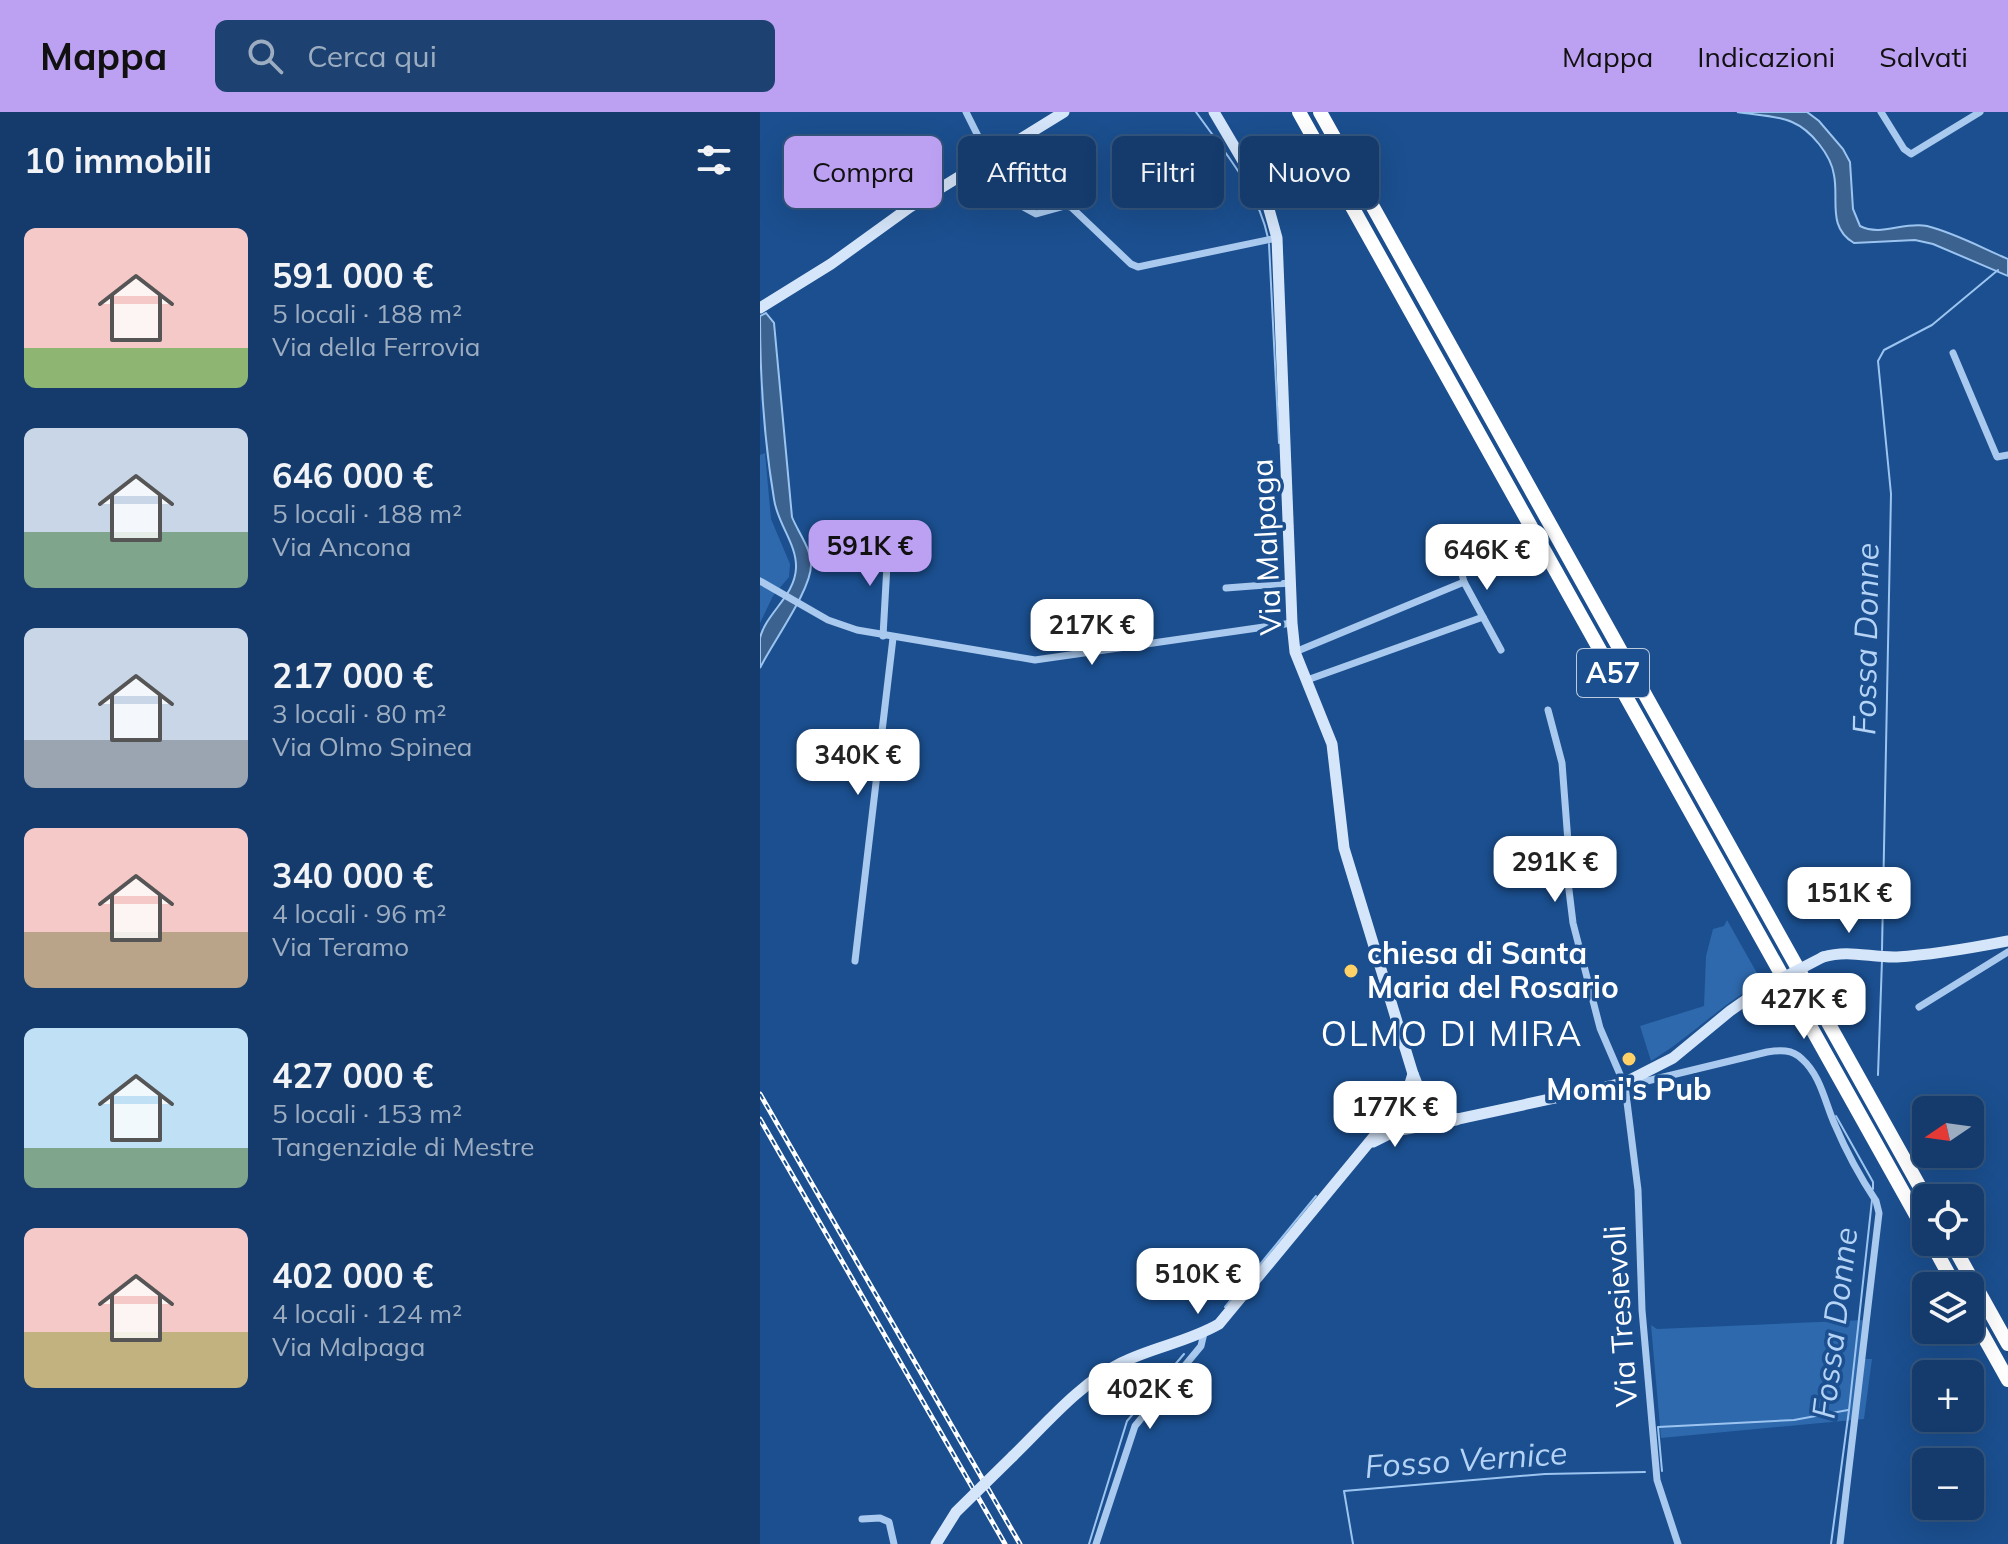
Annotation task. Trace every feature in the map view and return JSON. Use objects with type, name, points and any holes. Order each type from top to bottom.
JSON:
[{"type":"highway","name":"A57","points":[[1299,112],[1912,1208]]},
{"type":"highway","name":"A57","points":[[1320,112],[1918,1184]]},
{"type":"highway","points":[[1959,1256],[2008,1344]]},
{"type":"highway","points":[[1984,1337],[2008,1380]]},
{"type":"street","points":[[966,112],[980,136]]},
{"type":"street","points":[[1026,136],[1064,112]]},
{"type":"street","name":"Via Malpaga","points":[[1214,112],[1267,202],[1295,652],[1332,744],[1344,848],[1413,1074],[1423,1098],[1431,1107]]},
{"type":"street","points":[[1881,112],[1904,149],[1911,154],[1980,112]]},
{"type":"street","points":[[762,306],[831,264],[910,207],[958,178]]},
{"type":"street","points":[[1026,208],[1030,212],[1042,213],[1058,208]]},
{"type":"street","points":[[1072,208],[1131,264],[1138,267],[1271,238]]},
{"type":"street","points":[[1953,353],[1997,457],[2008,455]]},
{"type":"street","points":[[859,536],[880,537],[885,542],[887,565],[883,636]]},
{"type":"street","points":[[1465,540],[1455,547],[1464,582],[1501,650]]},
{"type":"street","points":[[760,581],[828,620],[857,630],[1035,660],[1292,623]]},
{"type":"street","points":[[1295,652],[1464,582]]},
{"type":"street","points":[[1226,588],[1290,583]]},
{"type":"street","points":[[1307,680],[1483,617]]},
{"type":"street","points":[[855,961],[893,638]]},
{"type":"street","name":"Via Tresievoli","points":[[1548,710],[1562,763],[1568,882],[1576,935],[1600,1028],[1624,1083],[1638,1190],[1639,1262],[1657,1480],[1678,1544]]},
{"type":"street","points":[[1366,1147],[1387,1134],[1624,1083],[1673,1058],[1760,990],[1823,957],[1847,952],[1883,956],[1941,952],[2008,941]]},
{"type":"street","points":[[1919,1007],[2008,952]]},
{"type":"street","points":[[1640,1076],[1647,1081],[1767,1052],[1787,1050],[1795,1054],[1805,1062],[1821,1089],[1832,1120],[1876,1201],[1879,1213],[1840,1544]]},
{"type":"street","points":[[936,1544],[956,1512],[1100,1375],[1135,1356],[1204,1333],[1219,1324],[1390,1117],[1407,1093],[1413,1074]]},
{"type":"street","points":[[1390,1117],[1402,1111],[1431,1107],[1438,1113],[1458,1119]]},
{"type":"street","points":[[1414,1128],[1426,1119],[1431,1107]]},
{"type":"street","points":[[1096,1544],[1135,1426],[1201,1346],[1204,1333]]},
{"type":"street","points":[[862,1519],[880,1518],[889,1522],[894,1544]]},
{"type":"shaded area","points":[[1737,112],[1807,112],[1819,121],[1850,162],[1853,209],[1860,226],[1876,230],[1918,225],[1937,229],[2008,259],[2008,276],[1933,244],[1915,240],[1854,243],[1840,229],[1832,167],[1813,137],[1786,120]]},
{"type":"shaded area","points":[[766,313],[774,323],[792,517],[811,563],[799,601],[760,668],[763,629],[791,587],[796,568],[793,550],[776,508],[768,454],[760,339],[760,316]]},
{"type":"shaded area","points":[[765,453],[771,519],[790,564],[789,577],[773,596],[760,623],[760,455]]},
{"type":"shaded area","points":[[1727,920],[1762,982],[1651,1061],[1640,1026],[1704,1006],[1706,956],[1713,929],[1724,926]]},
{"type":"shaded area","points":[[1864,1320],[1862,1359],[1872,1359],[1864,1419],[1661,1438],[1651,1325],[1657,1329]]},
{"type":"waterway","points":[[1196,112],[1248,188],[1257,204],[1268,238]]},
{"type":"waterway","points":[[1269,244],[1279,443]]},
{"type":"waterway","name":"Fossa Donne","points":[[1882,950],[1891,494],[1878,361],[1884,350],[1932,325],[1998,270]]},
{"type":"waterway","name":"Fossa Donne","points":[[1878,1075],[1882,960]]},
{"type":"waterway","name":"Fossa Donne","points":[[1836,1116],[1873,1182],[1873,1189]]},
{"type":"waterway","points":[[1225,1307],[1316,1196]]},
{"type":"waterway","name":"Fossa Donne","points":[[1831,1544],[1872,1200]]},
{"type":"waterway","points":[[1089,1544],[1127,1421],[1184,1354]]},
{"type":"waterway","name":"Fosso Vernice","points":[[1662,1471],[1658,1427],[1794,1420],[1848,1410]]},
{"type":"waterway","name":"Fosso Vernice","points":[[1353,1544],[1344,1491],[1545,1474],[1645,1472]]},
{"type":"railway","points":[[760,1094],[1020,1544]]},
{"type":"railway","points":[[760,1119],[1005,1544]]},
{"type":"place","name":"chiesa di Santa Maria del Rosario","points":[[1351,971]]},
{"type":"place","name":"Momi's Pub","points":[[1629,1059]]},
{"type":"district","name":"OLMO DI MIRA","points":[[1452,1034]]}]
